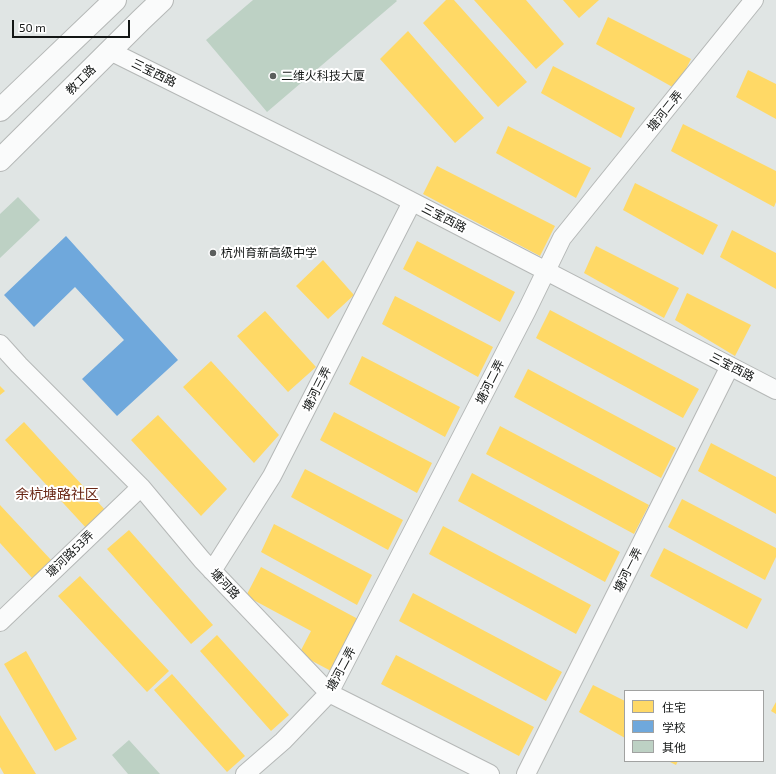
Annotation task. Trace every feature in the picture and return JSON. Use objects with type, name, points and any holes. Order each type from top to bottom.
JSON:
[{"type":"main road","points":[[0,110],[115,0]]},
{"type":"main road","name":"教工路","points":[[0,160],[162,0]]},
{"type":"street","name":"塘河二弄","points":[[245,774],[282,741],[330,693],[523,318],[562,238],[754,0]]},
{"type":"street","name":"三宝西路","points":[[110,51],[412,202],[776,390]]},
{"type":"street","name":"塘河三弄","points":[[212,571],[272,476],[412,202]]},
{"type":"street","name":"塘河路","points":[[0,344],[141,487],[212,571],[330,693],[490,774]]},
{"type":"street","name":"塘河一弄","points":[[526,774],[730,366]]},
{"type":"street","name":"塘河路53弄","points":[[0,622],[141,487]]},
{"type":"building: 住宅","points":[[446,0],[454,0],[527,82],[498,107],[423,23]]},
{"type":"building: 住宅","points":[[474,0],[526,0],[564,44],[536,69]]},
{"type":"building: 住宅","points":[[563,0],[599,0],[579,18]]},
{"type":"building: 住宅","points":[[608,17],[691,59],[676,89],[596,44]]},
{"type":"building: 住宅","points":[[408,31],[484,118],[455,143],[380,59]]},
{"type":"building: 住宅","points":[[553,66],[635,108],[621,138],[541,93]]},
{"type":"building: 住宅","points":[[748,70],[776,84],[776,119],[736,97]]},
{"type":"building: 住宅","points":[[683,124],[776,171],[776,202],[774,207],[671,151]]},
{"type":"building: 住宅","points":[[508,126],[591,168],[576,198],[496,153]]},
{"type":"building: 住宅","points":[[437,166],[555,226],[540,256],[423,194]]},
{"type":"building: 住宅","points":[[635,183],[718,225],[703,255],[623,210]]},
{"type":"building: 住宅","points":[[732,230],[776,253],[776,289],[720,257]]},
{"type":"building: 住宅","points":[[417,241],[515,292],[500,322],[403,269]]},
{"type":"building: 住宅","points":[[596,246],[679,288],[664,318],[584,273]]},
{"type":"building: 住宅","points":[[323,260],[354,295],[328,319],[296,286]]},
{"type":"building: 住宅","points":[[687,293],[751,325],[735,356],[675,320]]},
{"type":"building: 住宅","points":[[395,296],[493,347],[478,377],[382,324]]},
{"type":"building: 住宅","points":[[550,310],[699,389],[683,418],[536,338]]},
{"type":"building: 住宅","points":[[265,311],[316,367],[288,392],[237,336]]},
{"type":"building: 住宅","points":[[362,356],[460,407],[445,437],[349,384]]},
{"type":"building: 住宅","points":[[211,361],[279,435],[254,463],[183,387]]},
{"type":"building: 住宅","points":[[528,369],[676,448],[661,478],[514,397]]},
{"type":"building: 住宅","points":[[0,386],[5,391],[0,395]]},
{"type":"building: 住宅","points":[[334,412],[432,463],[417,493],[320,440]]},
{"type":"building: 住宅","points":[[158,415],[227,489],[201,516],[131,440]]},
{"type":"building: 住宅","points":[[24,422],[107,512],[88,530],[5,440]]},
{"type":"building: 住宅","points":[[500,426],[649,505],[634,534],[486,454]]},
{"type":"building: 住宅","points":[[711,443],[776,477],[776,514],[698,471]]},
{"type":"building: 住宅","points":[[305,469],[403,520],[388,550],[291,497]]},
{"type":"building: 住宅","points":[[472,473],[620,552],[605,582],[458,501]]},
{"type":"building: 住宅","points":[[682,499],[776,548],[776,557],[765,580],[668,527]]},
{"type":"building: 住宅","points":[[0,505],[52,561],[32,578],[0,543]]},
{"type":"building: 住宅","points":[[274,524],[372,575],[357,605],[261,552]]},
{"type":"building: 住宅","points":[[443,526],[591,605],[576,634],[429,554]]},
{"type":"building: 住宅","points":[[129,530],[213,625],[191,644],[107,549]]},
{"type":"building: 住宅","points":[[664,548],[762,599],[747,629],[650,576]]},
{"type":"building: 住宅","points":[[261,567],[358,619],[331,671],[299,654],[311,631],[246,596]]},
{"type":"building: 住宅","points":[[80,576],[169,671],[147,692],[58,596]]},
{"type":"building: 住宅","points":[[413,593],[562,672],[546,701],[399,621]]},
{"type":"building: 住宅","points":[[217,635],[289,715],[271,731],[200,651]]},
{"type":"building: 住宅","points":[[26,651],[77,739],[55,751],[4,664]]},
{"type":"building: 住宅","points":[[396,655],[534,727],[519,756],[381,684]]},
{"type":"building: 住宅","points":[[172,674],[245,756],[227,772],[154,690]]},
{"type":"building: 住宅","points":[[593,685],[624,700],[624,737],[579,712]]},
{"type":"building: 住宅","points":[[776,702],[776,714],[771,711]]},
{"type":"building: 住宅","points":[[0,715],[36,774],[4,774],[0,767]]},
{"type":"building: 住宅","points":[[670,762],[678,762],[676,765]]},
{"type":"building: 学校","points":[[66,236],[178,360],[117,416],[82,379],[124,340],[75,287],[34,327],[4,295]]},
{"type":"building: 其他","name":"二维火科技大厦","points":[[253,0],[397,1],[267,112],[206,40]]},
{"type":"building: 其他","points":[[18,197],[40,220],[0,258],[0,214]]},
{"type":"building: 其他","points":[[129,740],[160,774],[128,774],[112,755]]},
{"type":"place","name":"二维火科技大厦","points":[[273,76]]},
{"type":"place","name":"杭州育新高级中学","points":[[213,253]]},
{"type":"district","name":"余杭塘路社区","points":[[57,494]]}]
